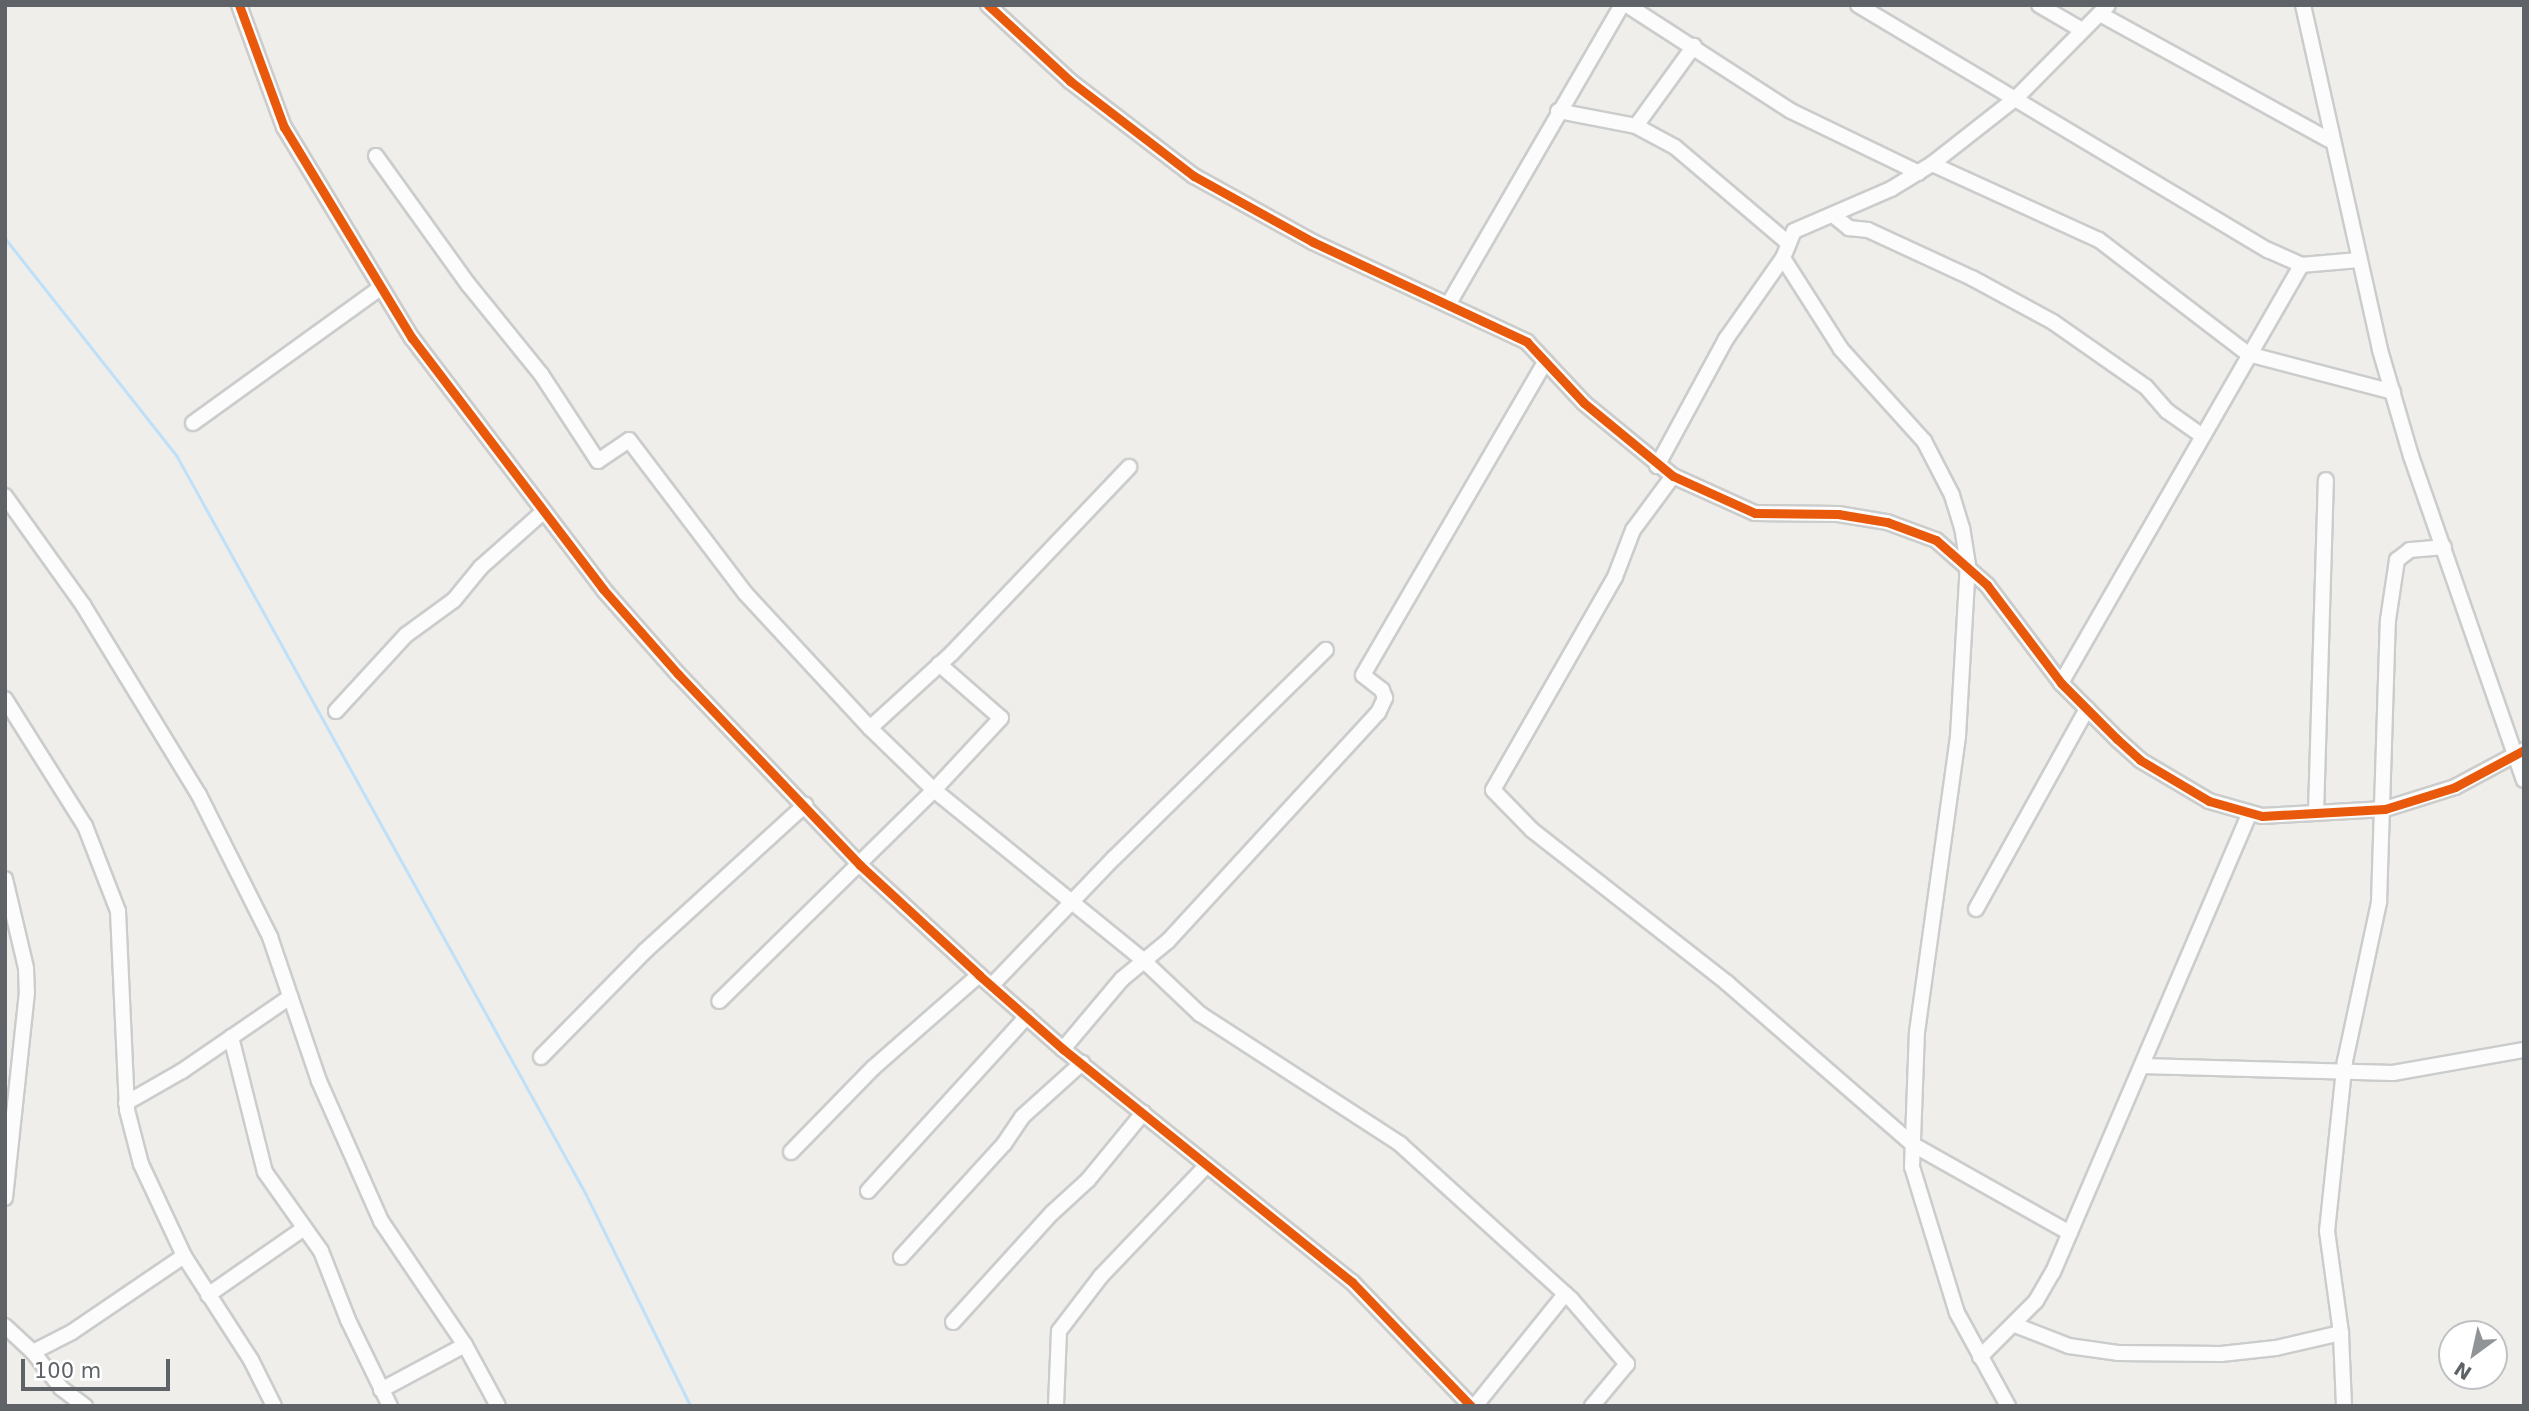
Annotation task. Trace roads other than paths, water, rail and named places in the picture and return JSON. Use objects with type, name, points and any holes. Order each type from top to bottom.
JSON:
[{"type":"street","points":[[239,5],[284,127],[380,288],[543,512],[678,674],[805,804],[860,865],[1063,1049],[1352,1282],[1473,1406],[1565,1294]]},
{"type":"street","points":[[989,5],[1070,81],[1195,176],[1313,242],[1527,342],[1657,466],[1673,476],[1755,513],[1838,514],[1887,522],[1936,540],[1968,565],[2061,682],[2140,760],[2209,801],[2249,814],[2385,809],[2455,788],[2519,752]]},
{"type":"street","points":[[1448,305],[1558,111],[1622,5]]},
{"type":"street","points":[[1627,5],[1791,111],[1919,173]]},
{"type":"street","points":[[1858,5],[2301,265],[2359,260]]},
{"type":"street","points":[[2039,5],[2082,30]]},
{"type":"street","points":[[2303,5],[2329,140],[2393,392],[2444,547],[2519,752],[2524,780]]},
{"type":"street","points":[[1657,466],[1726,339],[1783,258],[1787,242],[1803,226],[1833,215],[1932,164],[2017,97],[2104,9],[2329,140]]},
{"type":"street","points":[[1636,126],[1694,46]]},
{"type":"street","points":[[1558,111],[1636,126],[1706,170],[1787,242]]},
{"type":"street","points":[[376,156],[468,284],[541,373],[598,461],[629,440],[745,593],[870,728],[934,790],[1143,960],[1220,1029],[1400,1144],[1565,1294],[1627,1364],[1592,1406]]},
{"type":"street","points":[[1932,164],[2099,240],[2248,354],[2393,392]]},
{"type":"street","points":[[1833,215],[1849,228],[1868,230],[1960,272],[2053,322],[2146,387],[2167,411],[2201,435]]},
{"type":"street","points":[[1783,258],[1840,349],[1924,441],[1952,495],[1968,565],[1951,812],[1917,1032],[1912,1167],[1950,1292],[1980,1357],[2008,1406]]},
{"type":"street","points":[[2061,682],[2301,265]]},
{"type":"street","points":[[193,423],[380,288]]},
{"type":"street","points":[[1063,1049],[1143,960],[1168,941],[1378,713],[1385,698],[1382,691],[1363,675],[1545,362]]},
{"type":"street","points":[[870,728],[939,664],[1129,467]]},
{"type":"street","points":[[1673,476],[1633,530],[1615,577],[1493,790],[1532,830],[1727,983],[1912,1144],[2070,1233]]},
{"type":"street","points":[[2316,813],[2326,480]]},
{"type":"street","points":[[5,496],[83,605],[199,795],[270,937],[329,1106],[381,1221],[465,1345],[498,1406]]},
{"type":"street","points":[[336,710],[406,635],[454,600],[481,566],[543,512]]},
{"type":"street","points":[[2344,1406],[2341,1333],[2327,1231],[2344,1075],[2379,902],[2385,809],[2388,620],[2397,560],[2410,550],[2444,547]]},
{"type":"street","points":[[992,985],[1326,650]]},
{"type":"street","points":[[719,1002],[860,865],[1001,718],[939,664]]},
{"type":"street","points":[[5,699],[85,826],[118,911],[126,1103],[141,1164],[184,1256],[251,1360],[274,1406]]},
{"type":"street","points":[[1976,909],[2087,709]]},
{"type":"street","points":[[541,1056],[645,950],[805,804]]},
{"type":"street","points":[[1980,1357],[2015,1325],[2053,1272],[2249,814]]},
{"type":"street","points":[[5,879],[26,968],[27,992],[5,1198]]},
{"type":"street","points":[[791,1152],[873,1068],[979,975]]},
{"type":"street","points":[[126,1103],[290,997]]},
{"type":"street","points":[[868,1191],[1027,1016]]},
{"type":"street","points":[[231,1037],[265,1172],[321,1251],[390,1406]]},
{"type":"street","points":[[2142,1066],[2344,1075],[2393,1073],[2524,1050]]},
{"type":"street","points":[[901,1257],[1004,1144],[1022,1117],[1082,1063]]},
{"type":"street","points":[[953,1322],[1052,1213],[1088,1180],[1143,1113]]},
{"type":"street","points":[[1056,1406],[1059,1331],[1101,1276],[1206,1166]]},
{"type":"street","points":[[208,1295],[303,1229]]},
{"type":"street","points":[[33,1352],[72,1332],[184,1256]]},
{"type":"street","points":[[2015,1325],[2069,1346],[2118,1353],[2221,1354],[2276,1348],[2341,1333]]},
{"type":"street","points":[[5,1326],[33,1352],[61,1388],[85,1406]]},
{"type":"street","points":[[381,1390],[465,1345]]},
{"type":"waterway","points":[[5,238],[177,456],[586,1194],[691,1406]]}]
